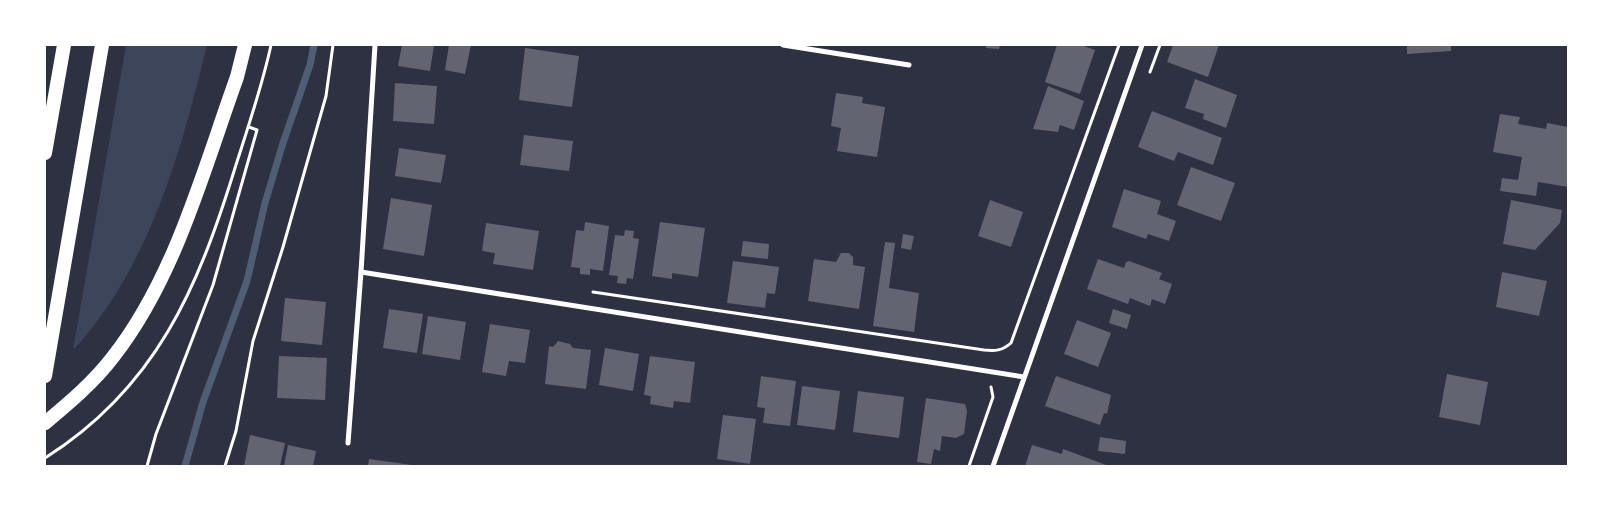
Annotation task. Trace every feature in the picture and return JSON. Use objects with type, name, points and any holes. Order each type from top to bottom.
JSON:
[{"type":"highway","points":[[45,153],[64,45]]},
{"type":"highway","points":[[45,376],[102,45]]},
{"type":"highway","points":[[237,45],[238,77]]},
{"type":"highway","points":[[45,423],[91,382],[112,358],[152,298],[169,263],[238,77],[245,45]]},
{"type":"street","points":[[348,444],[375,45]]},
{"type":"street","points":[[783,45],[910,64]]},
{"type":"street","points":[[993,466],[1142,45]]},
{"type":"street","points":[[361,272],[1024,377]]},
{"type":"path","points":[[246,135],[271,45]]},
{"type":"path","points":[[225,466],[236,431],[253,341],[283,248],[326,96],[333,45]]},
{"type":"path","points":[[590,291],[984,350],[999,351],[1006,348],[1011,343],[1119,45]]},
{"type":"path","points":[[146,466],[156,434],[213,285],[257,130],[249,126]]},
{"type":"path","points":[[969,466],[993,397],[992,388],[984,384]]},
{"type":"shaded area","points":[[126,45],[207,45],[173,166],[159,207],[142,246],[122,284],[99,318],[73,350]]},
{"type":"building","points":[[402,45],[434,45],[430,71],[398,66]]},
{"type":"building","points":[[449,45],[471,45],[465,74],[445,70]]},
{"type":"building","points":[[986,45],[1000,45],[999,49],[986,48]]},
{"type":"building","points":[[1057,45],[1081,45],[1095,50],[1080,94],[1045,82]]},
{"type":"building","points":[[1173,45],[1219,45],[1208,77],[1167,62]]},
{"type":"building","points":[[1407,45],[1451,45],[1451,51],[1407,54]]},
{"type":"building","points":[[525,48],[579,56],[572,107],[519,100]]},
{"type":"building","points":[[1195,79],[1237,95],[1226,128],[1203,119],[1204,114],[1185,108]]},
{"type":"building","points":[[395,83],[437,86],[434,124],[393,121]]},
{"type":"building","points":[[1048,86],[1084,101],[1074,130],[1060,125],[1058,132],[1033,129]]},
{"type":"building","points":[[836,93],[863,97],[862,103],[885,107],[877,157],[837,151],[841,128],[831,126]]},
{"type":"building","points":[[1152,111],[1222,138],[1213,165],[1178,152],[1174,161],[1138,147]]},
{"type":"building","points":[[1500,114],[1520,117],[1518,124],[1546,129],[1547,123],[1568,127],[1568,187],[1538,182],[1536,196],[1500,191],[1502,178],[1518,180],[1522,157],[1493,152]]},
{"type":"building","points":[[524,135],[573,141],[569,171],[520,165]]},
{"type":"building","points":[[399,148],[446,155],[441,183],[395,176]]},
{"type":"building","points":[[1191,167],[1235,183],[1221,221],[1177,205]]},
{"type":"building","points":[[1124,189],[1161,201],[1157,214],[1176,221],[1169,241],[1148,234],[1146,239],[1112,227]]},
{"type":"building","points":[[391,198],[432,205],[424,256],[383,249]]},
{"type":"building","points":[[990,200],[1023,212],[1011,247],[978,236]]},
{"type":"building","points":[[1511,200],[1562,210],[1560,223],[1535,250],[1503,244]]},
{"type":"building","points":[[585,222],[609,226],[603,271],[590,269],[590,275],[580,274],[580,268],[571,267],[576,230],[584,231]]},
{"type":"building","points":[[660,222],[705,228],[698,277],[672,273],[672,279],[652,276]]},
{"type":"building","points":[[486,223],[539,231],[533,270],[493,264],[495,253],[482,251]]},
{"type":"building","points":[[625,230],[634,231],[633,238],[639,239],[633,279],[627,278],[626,284],[617,283],[618,276],[609,275],[615,235],[624,236]]},
{"type":"building","points":[[903,234],[914,236],[911,250],[901,248]]},
{"type":"building","points":[[743,241],[769,244],[768,259],[741,256]]},
{"type":"building","points":[[885,242],[895,243],[889,288],[919,293],[914,332],[873,326]]},
{"type":"building","points":[[841,253],[849,253],[853,257],[853,265],[865,267],[859,309],[808,301],[814,259],[836,262]]},
{"type":"building","points":[[1098,259],[1124,268],[1126,262],[1129,261],[1162,273],[1159,279],[1172,284],[1165,304],[1152,299],[1150,306],[1130,298],[1128,304],[1087,289]]},
{"type":"building","points":[[733,261],[779,267],[775,294],[767,293],[765,308],[727,303]]},
{"type":"building","points":[[1502,272],[1547,281],[1539,316],[1496,307]]},
{"type":"building","points":[[285,298],[326,302],[322,345],[281,341]]},
{"type":"building","points":[[389,309],[423,314],[417,353],[383,348]]},
{"type":"building","points":[[1113,309],[1131,315],[1127,329],[1109,323]]},
{"type":"building","points":[[428,316],[466,322],[460,360],[422,354]]},
{"type":"building","points":[[1077,320],[1111,333],[1098,367],[1064,354]]},
{"type":"building","points":[[490,324],[530,330],[525,363],[509,361],[506,376],[482,372]]},
{"type":"building","points":[[558,341],[570,344],[573,348],[591,350],[586,389],[545,384],[549,346],[553,347]]},
{"type":"building","points":[[605,348],[639,354],[633,391],[599,385]]},
{"type":"building","points":[[279,356],[327,358],[325,400],[277,398]]},
{"type":"building","points":[[650,356],[695,362],[690,403],[674,401],[673,408],[650,404],[651,396],[644,395]]},
{"type":"building","points":[[1447,374],[1488,382],[1480,425],[1439,417]]},
{"type":"building","points":[[761,376],[796,381],[790,426],[763,423],[765,408],[757,407]]},
{"type":"building","points":[[1056,376],[1111,395],[1107,414],[1104,413],[1100,425],[1045,406]]},
{"type":"building","points":[[802,386],[840,391],[835,430],[797,425]]},
{"type":"building","points":[[858,391],[904,397],[899,438],[853,432]]},
{"type":"building","points":[[926,398],[965,404],[967,411],[964,434],[956,438],[942,436],[940,451],[934,449],[931,464],[917,462]]},
{"type":"building","points":[[723,415],[756,419],[750,464],[717,459]]},
{"type":"building","points":[[250,435],[285,443],[280,466],[244,466]]},
{"type":"building","points":[[1100,437],[1126,441],[1125,454],[1098,451]]},
{"type":"building","points":[[288,445],[316,451],[313,466],[284,466]]},
{"type":"building","points":[[1032,445],[1062,454],[1063,449],[1109,466],[1025,466]]},
{"type":"building","points":[[369,459],[412,465],[412,466],[368,466]]},
{"type":"waterway","points":[[185,466],[203,402],[247,281],[265,203],[310,65],[314,45]]}]
